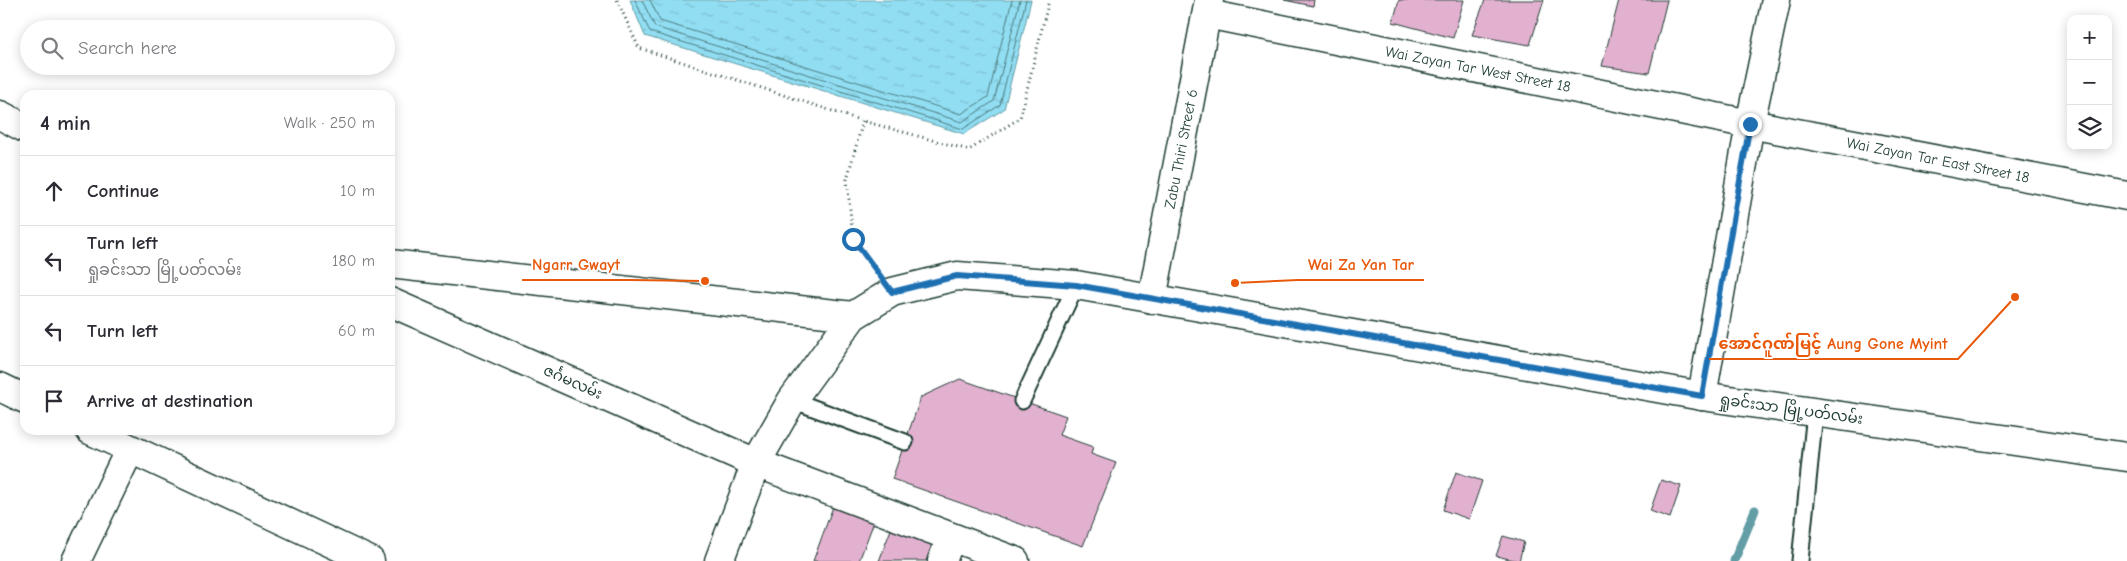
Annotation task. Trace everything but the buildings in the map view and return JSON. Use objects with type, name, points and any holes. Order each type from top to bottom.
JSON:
[{"type":"street","points":[[1702,396],[1750,124],[1776,0]]},
{"type":"street","name":"Wai Zayan Tar West Street 18","points":[[1208,7],[1750,124]]},
{"type":"street","name":"Zabu Thiri Street 6","points":[[1152,299],[1208,7]]},
{"type":"street","points":[[0,115],[20,125]]},
{"type":"street","name":"Wai Zayan Tar East Street 18","points":[[1750,124],[2127,196]]},
{"type":"street","points":[[395,265],[853,316]]},
{"type":"street","name":"ရှုခင်းသာ မြို့ပတ်လမ်း","points":[[719,561],[756,463],[792,400],[853,316],[892,292],[957,276],[1076,285],[1702,396],[2127,457]]},
{"type":"street","name":"ဇင်္ဂမလမ်း","points":[[395,304],[946,549],[1015,561]]},
{"type":"street","points":[[0,387],[20,397]]},
{"type":"street","points":[[101,435],[341,555],[370,561]]},
{"type":"street","points":[[76,561],[130,449]]},
{"type":"lane","points":[[1022,400],[1076,285]]},
{"type":"lane","points":[[792,400],[905,442]]},
{"type":"lane","points":[[1800,561],[1815,412]]},
{"type":"path","points":[[617,0],[639,48],[863,121],[969,150],[1020,118],[1049,0]]},
{"type":"path","points":[[863,121],[847,180],[853,239],[892,292]]},
{"type":"water","points":[[630,0],[1031,0],[1004,109],[964,134],[645,36]]},
{"type":"waterway","points":[[1734,561],[1755,510]]},
{"type":"place","name":"Ngarr Gwayt","points":[[705,281]]},
{"type":"place","name":"Wai Za Yan Tar","points":[[1235,283]]},
{"type":"place","name":"အောင်ဂူဏ်မြင့် Aung Gone Myint","points":[[2015,297]]},
{"type":"route","points":[[853,239],[892,292],[957,276],[1076,285],[1702,396],[1750,124]]}]
